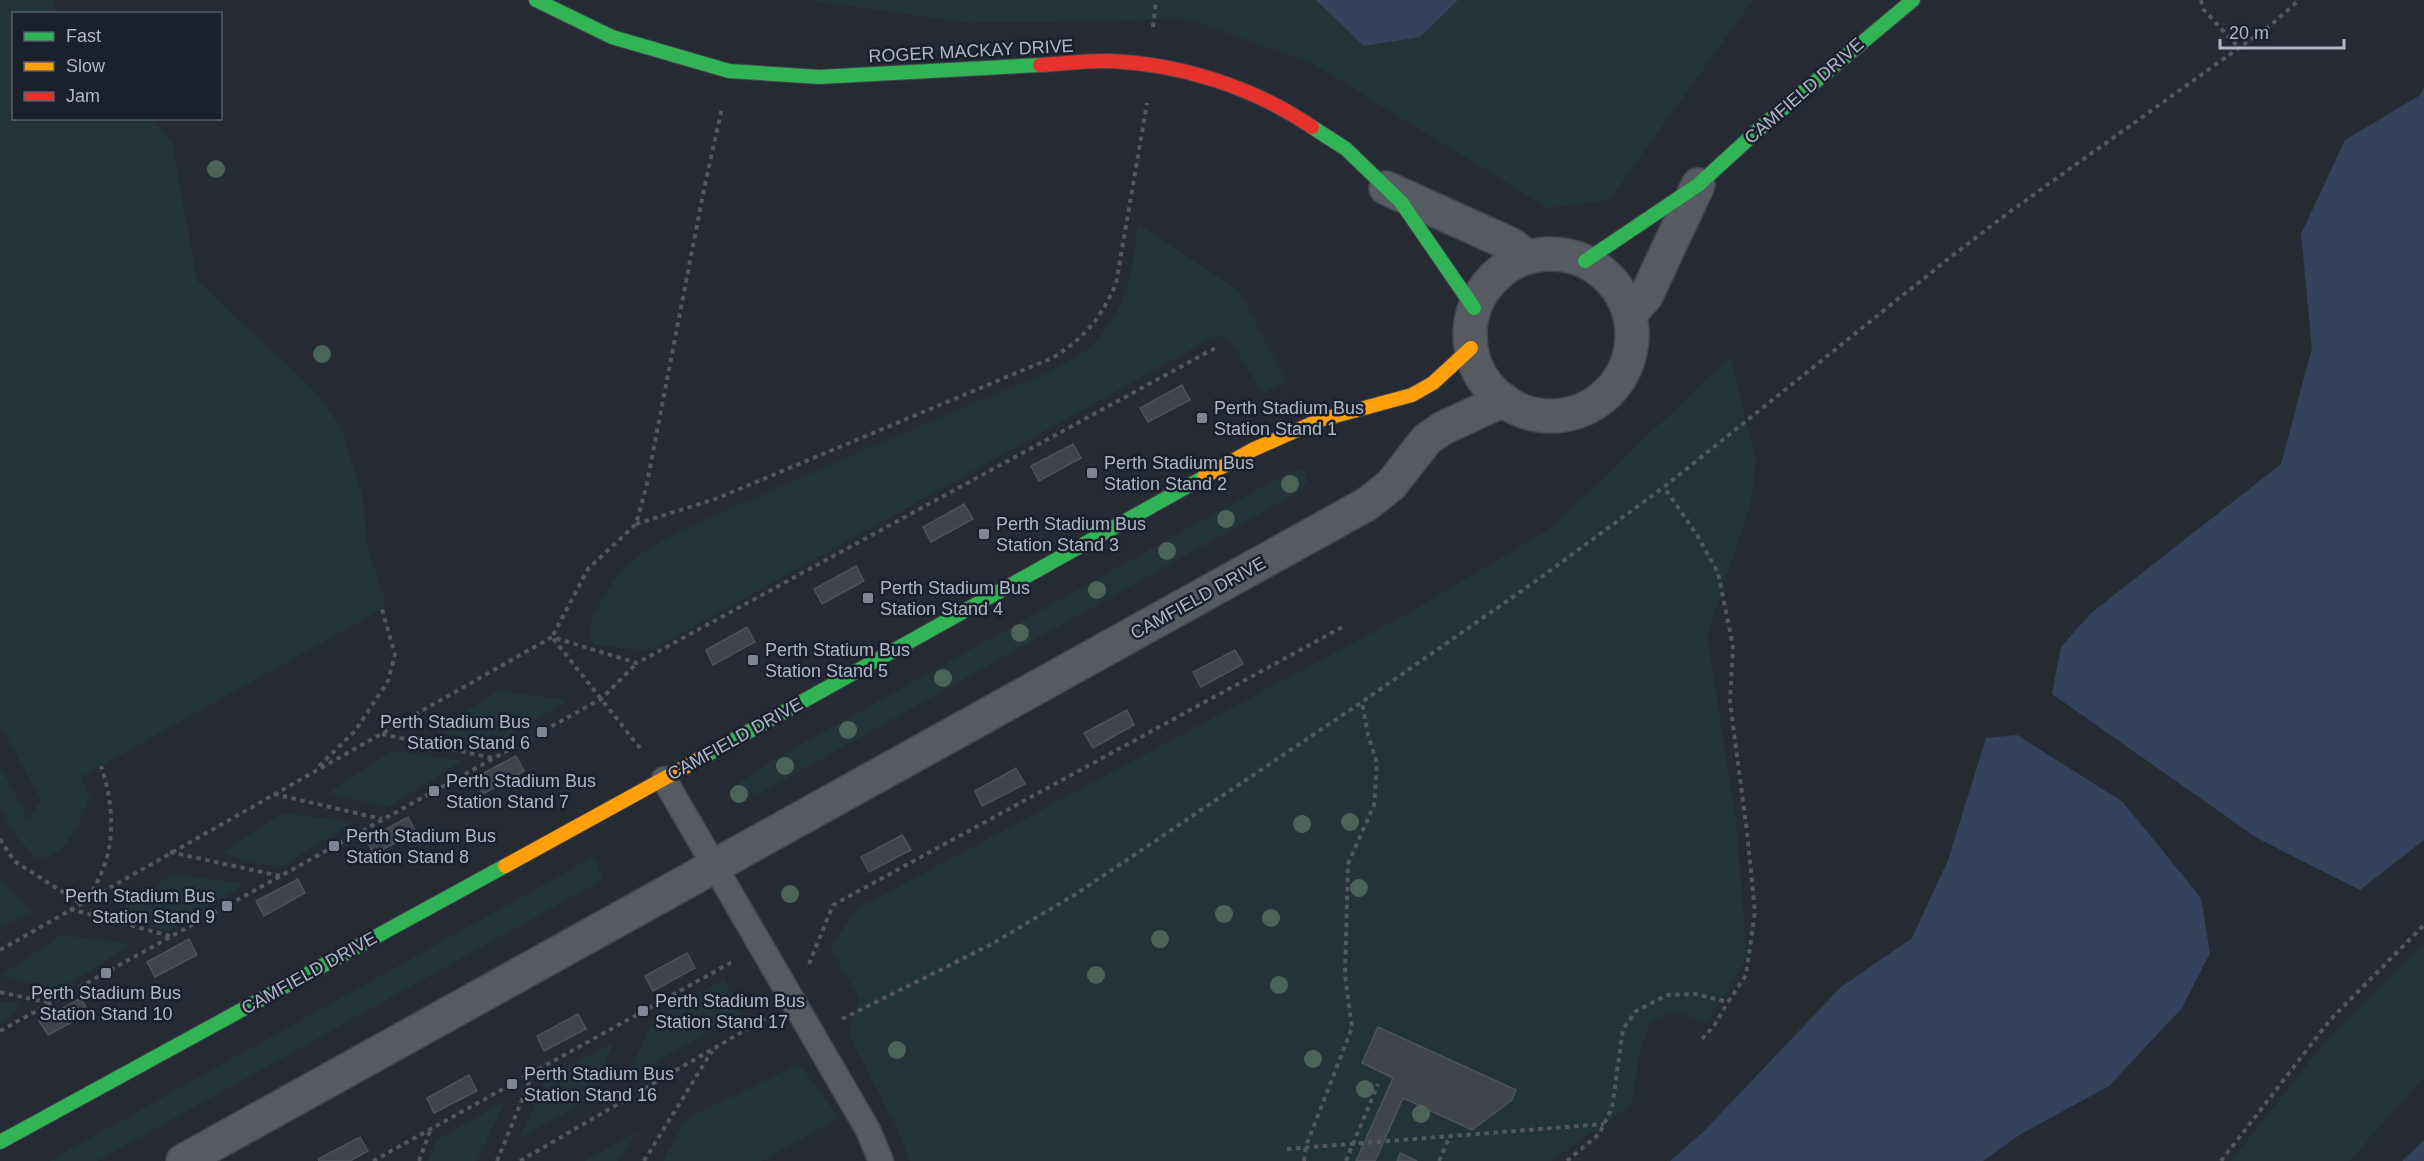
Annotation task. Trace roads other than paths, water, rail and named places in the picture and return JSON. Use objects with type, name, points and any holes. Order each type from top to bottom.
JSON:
[{"type":"street","name":"ROGER MACKAY DRIVE","points":[[536,0],[612,37],[729,71],[819,77],[1108,62],[1149,64],[1172,68],[1234,86],[1292,113],[1346,149],[1401,202],[1474,308]]},
{"type":"street","name":"CAMFIELD DRIVE","points":[[1585,261],[1698,185],[1767,122],[1913,0]]},
{"type":"street","points":[[1630,314],[1646,296],[1698,185]]},
{"type":"street","points":[[1386,188],[1512,245],[1527,257]]},
{"type":"street","points":[[1546,254],[1566,255],[1585,261],[1604,274],[1620,292],[1630,314],[1632,339],[1628,363],[1615,385],[1597,402],[1575,413],[1550,416],[1526,412],[1503,400],[1488,386],[1477,368],[1471,348],[1474,308],[1486,286],[1504,268],[1527,257],[1546,254]]},
{"type":"street","name":"CAMFIELD DRIVE","points":[[0,1142],[664,778],[1251,450],[1320,420],[1412,395],[1433,383],[1471,348]]},
{"type":"street","name":"CAMFIELD DRIVE","points":[[183,1161],[1367,504],[1391,485],[1427,439],[1443,428],[1503,400]]},
{"type":"lane","points":[[664,778],[868,1130],[880,1161]]},
{"type":"water","points":[[1316,0],[1458,0],[1420,37],[1364,46]]},
{"type":"water","points":[[2424,87],[2424,840],[2360,890],[2257,838],[2052,694],[2061,647],[2091,613],[2281,464],[2312,348],[2301,234],[2345,140],[2420,95]]},
{"type":"water","points":[[2017,735],[2123,802],[2201,898],[2210,953],[2182,1008],[2109,1086],[2021,1134],[1983,1161],[1670,1161],[1703,1132],[1841,987],[1912,938],[1948,860],[1986,738]]},
{"type":"water","points":[[2424,1140],[2424,1161],[2402,1161]]},
{"type":"place","name":"Perth Stadium Bus Station Stand 1","points":[[1202,418]]},
{"type":"place","name":"Perth Stadium Bus Station Stand 2","points":[[1092,473]]},
{"type":"place","name":"Perth Stadium Bus Station Stand 3","points":[[984,534]]},
{"type":"place","name":"Perth Stadium Bus Station Stand 4","points":[[868,598]]},
{"type":"place","name":"Perth Statium Bus Station Stand 5","points":[[753,660]]},
{"type":"place","name":"Perth Stadium Bus Station Stand 6","points":[[542,732]]},
{"type":"place","name":"Perth Stadium Bus Station Stand 7","points":[[434,791]]},
{"type":"place","name":"Perth Stadium Bus Station Stand 8","points":[[334,846]]},
{"type":"place","name":"Perth Stadium Bus Station Stand 9","points":[[227,906]]},
{"type":"place","name":"Perth Stadium Bus Station Stand 10","points":[[106,973]]},
{"type":"place","name":"Perth Stadium Bus Station Stand 17","points":[[643,1011]]},
{"type":"place","name":"Perth Stadium Bus Station Stand 16","points":[[512,1084]]}]
